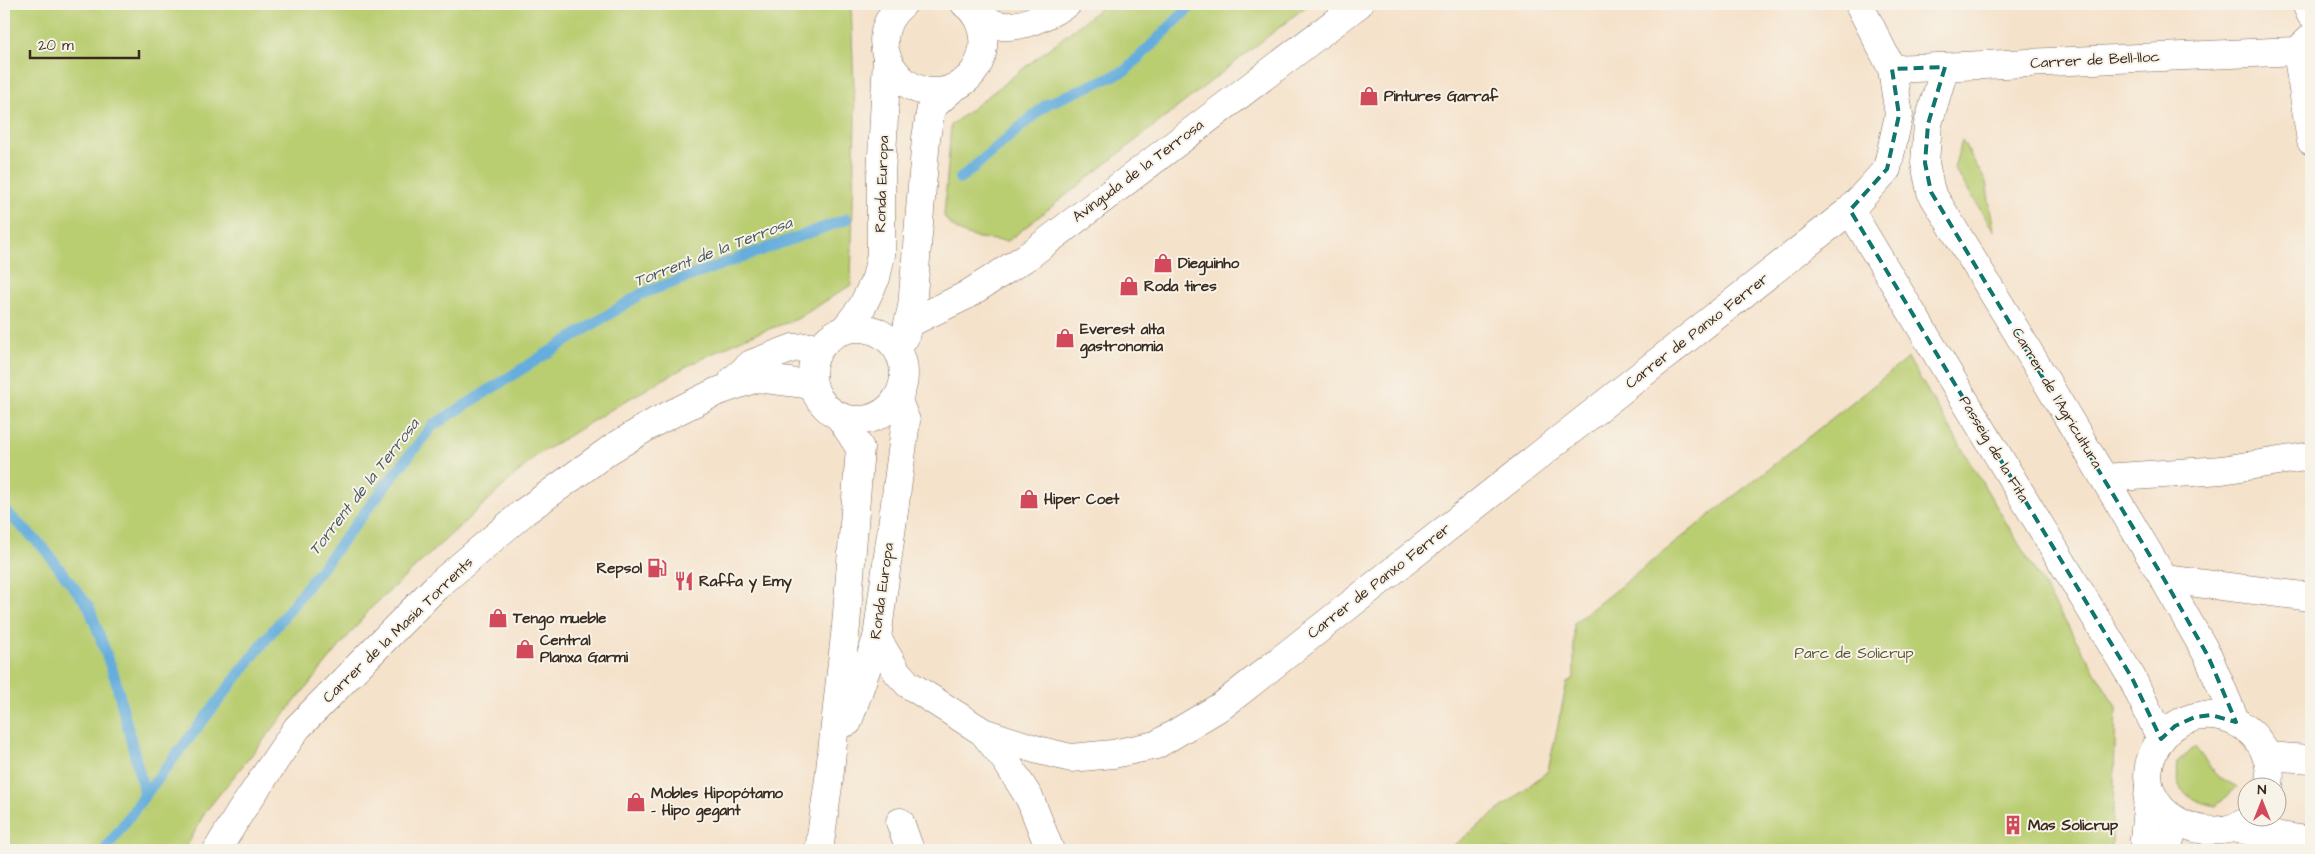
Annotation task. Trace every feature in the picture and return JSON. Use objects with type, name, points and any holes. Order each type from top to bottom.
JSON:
[{"type":"street","points":[[970,10],[1002,26],[1022,24],[1042,17],[1067,4]]},
{"type":"street","name":"Avinguda de la Terrosa","points":[[908,324],[965,296],[1028,256],[1360,4]]},
{"type":"street","points":[[1850,210],[1887,169],[1899,115],[1892,69],[1859,4]]},
{"type":"street","points":[[2306,4],[2311,15]]},
{"type":"street","name":"Ronda Europa","points":[[821,346],[833,335],[844,330],[862,307],[876,278],[880,255],[887,58],[884,38],[894,9]]},
{"type":"street","points":[[900,355],[912,307],[926,138],[931,108],[953,88],[970,76],[982,54],[983,35],[970,10]]},
{"type":"street","points":[[2304,44],[2311,141]]},
{"type":"street","name":"Carrer de Bell-lloc","points":[[1892,69],[2304,44]]},
{"type":"street","points":[[887,58],[899,77],[914,87],[930,91],[953,88]]},
{"type":"street","name":"Carrer de l'Agricultura","points":[[1945,67],[1928,124],[1925,163],[1931,192],[2164,579],[2208,656],[2236,722]]},
{"type":"street","points":[[1887,169],[1908,174],[1931,192]]},
{"type":"street","name":"Carrer de Panxo Ferrer","points":[[877,638],[908,684],[983,732],[1070,758],[1113,754],[1156,745],[1223,706],[1850,210]]},
{"type":"street","name":"Passeig de la Fita","points":[[1850,210],[2132,678],[2161,739]]},
{"type":"street","points":[[838,416],[853,420],[871,418],[888,408],[898,398],[904,377],[900,355],[891,341],[877,332],[860,328],[844,330]]},
{"type":"street","points":[[813,385],[813,362],[821,346]]},
{"type":"street","name":"Carrer de la Masia Torrents","points":[[722,389],[751,364],[793,348],[821,346]]},
{"type":"street","name":"Carrer de la Masia Torrents","points":[[217,850],[297,728],[436,588],[524,512],[611,449],[657,420],[722,389],[757,378],[813,385]]},
{"type":"street","name":"Ronda Europa","points":[[813,385],[822,404],[838,416],[860,448],[846,626],[819,850]]},
{"type":"street","name":"Ronda Europa","points":[[829,779],[862,676],[877,638],[906,420],[898,398]]},
{"type":"street","points":[[2104,478],[2222,470],[2311,456]]},
{"type":"street","points":[[2164,579],[2311,597]]},
{"type":"street","points":[[2143,850],[2150,761],[2161,739],[2175,726],[2195,717],[2212,715],[2236,722],[2254,736],[2266,756],[2270,776]]},
{"type":"street","points":[[983,732],[1006,761],[1030,799],[1050,850]]},
{"type":"street","points":[[2266,756],[2311,759]]},
{"type":"street","points":[[2149,785],[2171,838],[2189,832],[2206,836],[2227,834],[2241,826]]},
{"type":"street","points":[[900,822],[910,850]]},
{"type":"street","points":[[2256,826],[2311,842]]},
{"type":"highlighted area","points":[[1945,67],[1928,124],[1925,163],[1931,192],[2164,579],[2208,656],[2236,722],[2211,715],[2195,717],[2175,726],[2161,739],[2132,678],[1850,210],[1887,169],[1899,115],[1892,69]]},
{"type":"green space","points":[[4,4],[851,4],[855,119],[851,285],[797,319],[744,338],[687,366],[620,404],[536,456],[371,608],[205,812],[185,850],[4,850]]},
{"type":"green space","points":[[1106,4],[1309,4],[1008,241],[972,236],[956,229],[944,216],[951,125]]},
{"type":"green space","points":[[1962,140],[1986,182],[1994,231],[1954,168]]},
{"type":"green space","name":"Parc de Solicrup","points":[[1908,358],[2116,707],[2112,850],[1448,850],[1548,771],[1567,683],[1574,678],[1574,623]]},
{"type":"green space","points":[[2195,747],[2216,775],[2237,787],[2216,806],[2191,798],[2181,788],[2177,772],[2178,762]]},
{"type":"waterway","name":"Torrent de la Terrosa","points":[[960,179],[1047,104],[1125,71],[1193,4]]},
{"type":"waterway","name":"Torrent de la Terrosa","points":[[105,850],[145,795],[432,426],[641,294],[847,219]]},
{"type":"waterway","points":[[4,510],[42,546],[89,607],[115,678],[145,795]]},
{"type":"place","name":"Pintures Garraf","points":[[1369,96]]},
{"type":"place","name":"Dieguinho","points":[[1163,263]]},
{"type":"place","name":"Roda tires","points":[[1129,286]]},
{"type":"place","name":"Everest alta gastronomia","points":[[1065,338]]},
{"type":"place","name":"Hiper Coet","points":[[1029,499]]},
{"type":"place","name":"Repsol","points":[[657,568]]},
{"type":"place","name":"Raffa y Emy","points":[[684,581]]},
{"type":"place","name":"Tengo mueble","points":[[498,618]]},
{"type":"place","name":"Central Planxa Garmi","points":[[525,649]]},
{"type":"place","name":"Mobles Hipopótamo - Hipo gegant","points":[[636,802]]},
{"type":"place","name":"Mas Solicrup","points":[[2013,825]]}]
